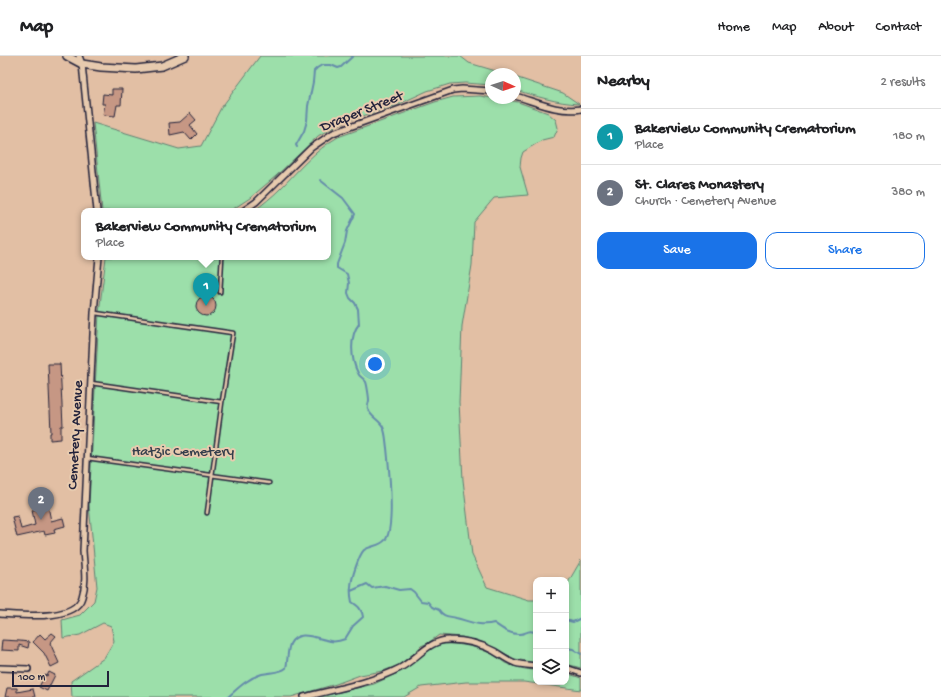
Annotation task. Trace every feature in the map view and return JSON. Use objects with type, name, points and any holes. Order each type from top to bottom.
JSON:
[{"type":"main road","points":[[67,56],[82,64],[119,68],[151,68],[162,66],[185,56]]},
{"type":"street","points":[[79,56],[82,64],[97,208]]},
{"type":"street","name":"Draper Street","points":[[247,208],[256,202],[312,148],[333,133],[453,90],[485,91]]},
{"type":"street","points":[[521,98],[565,110],[581,109]]},
{"type":"street","name":"Cemetery Avenue","points":[[0,614],[50,616],[71,610],[82,599],[86,580],[83,551],[98,260]]},
{"type":"street","points":[[304,697],[365,682],[401,668],[437,642],[448,640],[473,644],[494,651],[515,663],[533,666]]},
{"type":"street","points":[[0,668],[28,669]]},
{"type":"street","points":[[569,669],[581,673]]},
{"type":"lane","points":[[220,292],[222,260]]},
{"type":"lane","points":[[94,313],[233,332],[222,402],[208,513]]},
{"type":"lane","points":[[91,383],[222,402]]},
{"type":"lane","points":[[87,458],[269,483]]},
{"type":"green space","points":[[260,56],[460,56],[469,63],[486,68],[485,85],[465,83],[450,84],[427,91],[397,105],[333,127],[318,136],[276,176],[250,198],[235,208],[102,208],[93,123],[179,149],[201,146],[221,108]]},
{"type":"green space","points":[[521,79],[563,93],[579,104],[554,101],[521,92]]},
{"type":"green space","name":"Hatzic Cemetery","points":[[480,96],[485,97],[485,104],[521,103],[548,113],[556,120],[558,128],[554,137],[542,140],[523,152],[520,167],[528,195],[494,198],[474,222],[472,265],[462,326],[459,402],[463,480],[472,555],[487,587],[533,600],[533,662],[515,659],[484,643],[462,637],[439,635],[421,646],[399,665],[383,671],[360,675],[336,684],[291,697],[72,697],[71,681],[104,658],[114,641],[111,626],[103,623],[80,635],[63,638],[62,620],[80,615],[94,601],[97,587],[89,505],[99,313],[106,260],[331,260],[331,208],[258,208],[277,192],[314,154],[338,137],[453,97]]},
{"type":"green space","points":[[581,560],[581,668],[569,665],[569,581]]},
{"type":"green space","points":[[439,644],[453,644],[473,647],[486,651],[505,663],[524,669],[533,670],[533,683],[466,682],[421,687],[404,697],[318,697],[374,684],[402,671],[431,648]]},
{"type":"green space","points":[[569,674],[581,678],[581,690],[545,685],[569,685]]},
{"type":"building","points":[[112,89],[122,89],[121,105],[117,105],[115,116],[103,115],[105,104],[102,104],[103,94],[112,95]]},
{"type":"building","points":[[190,113],[196,120],[190,125],[197,134],[191,140],[184,132],[170,135],[169,123],[180,122]]},
{"type":"building","points":[[206,296],[213,299],[216,306],[213,313],[206,316],[199,313],[196,306],[199,299]]},
{"type":"building","points":[[48,364],[60,364],[63,426],[61,426],[61,439],[50,440]]},
{"type":"building","points":[[47,501],[51,521],[63,518],[65,526],[54,529],[55,533],[45,535],[44,531],[17,537],[12,517],[18,516],[21,529],[35,525],[32,510],[39,509],[37,504]]},
{"type":"building","points":[[52,633],[56,636],[50,643],[59,663],[51,667],[44,653],[33,642],[40,634],[45,639]]},
{"type":"building","points":[[2,640],[29,642],[28,648],[19,645],[19,651],[1,650]]},
{"type":"building","points":[[49,672],[55,675],[47,691],[39,687],[45,675],[47,676]]},
{"type":"building","points":[[7,688],[17,688],[17,692],[33,689],[35,697],[5,697]]},
{"type":"waterway","points":[[297,147],[296,145],[304,131],[307,121],[314,71],[322,65],[331,65],[338,68],[341,67],[353,56]]},
{"type":"waterway","points":[[228,697],[252,678],[262,674],[281,671],[286,668],[290,644],[293,639],[298,636],[303,635],[334,641],[345,639],[353,626],[363,617],[362,612],[352,602],[351,594],[352,579],[358,562],[364,550],[384,542],[389,532],[391,495],[384,429],[369,412],[369,398],[366,383],[359,374],[354,362],[352,341],[359,324],[358,309],[348,293],[349,283],[347,274],[337,268],[337,264],[345,243],[347,231],[355,214],[343,198],[320,180]]},
{"type":"waterway","points":[[351,591],[367,584],[372,588],[385,586],[399,590],[410,589],[421,601],[428,602],[432,607],[439,610],[446,616],[479,624],[494,623],[515,634],[533,632]]},
{"type":"waterway","points":[[569,621],[573,622],[581,618]]},
{"type":"waterway","points":[[569,648],[581,654]]},
{"type":"place","name":"Bakerview Community Crematorium","points":[[206,306]]},
{"type":"place","name":"St. Clares Monastery","points":[[41,520]]}]
